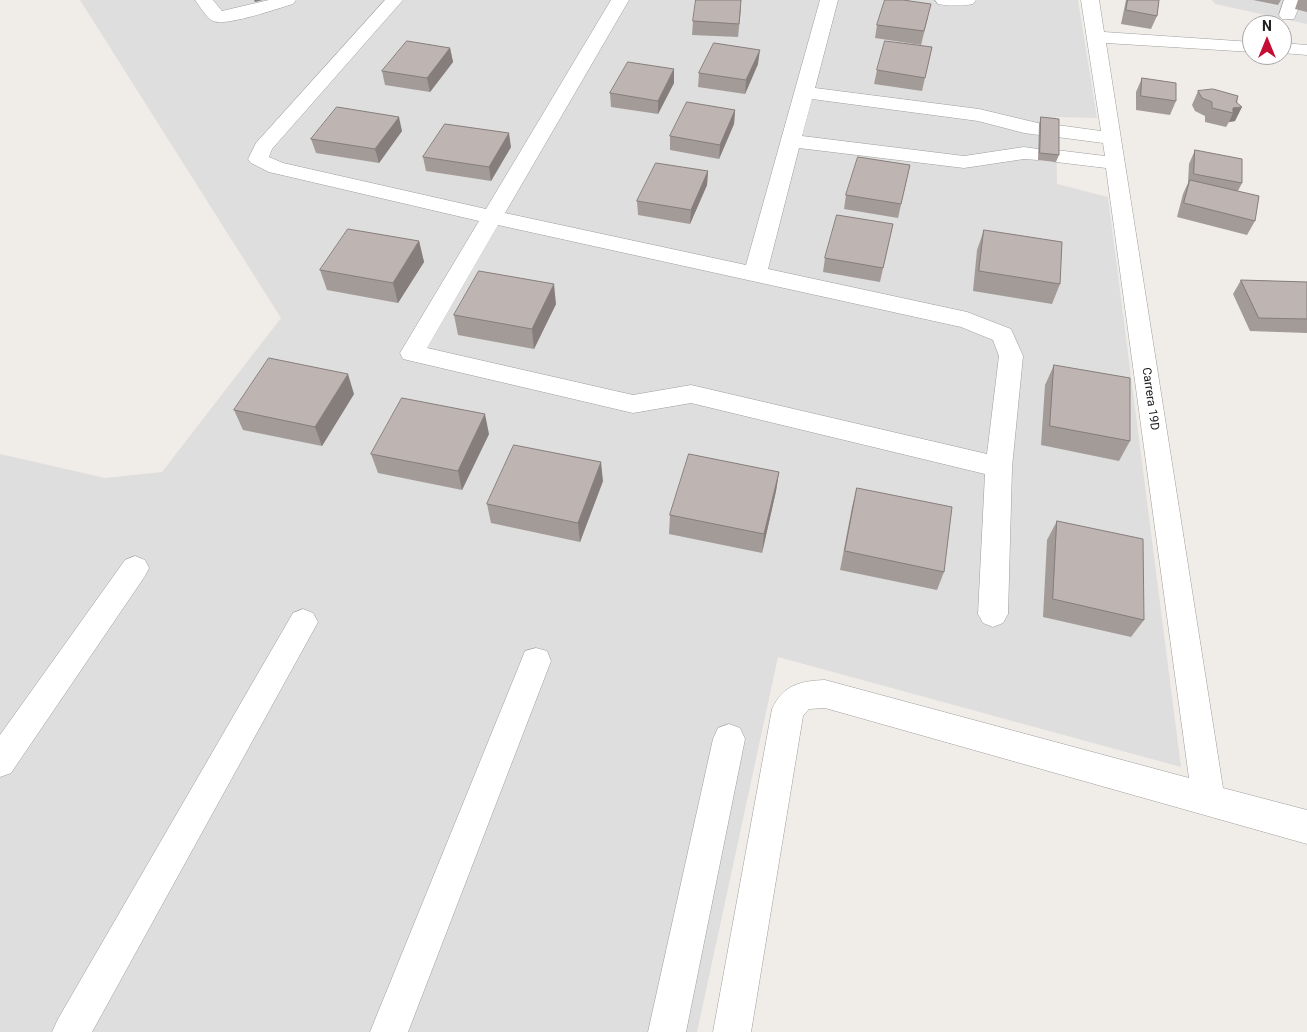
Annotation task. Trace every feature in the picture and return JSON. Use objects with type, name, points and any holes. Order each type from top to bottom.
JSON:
[{"type":"street","points":[[204,0],[218,17],[240,14],[287,0]]},
{"type":"street","points":[[394,0],[263,146],[258,159],[276,168],[967,320],[1002,335],[1011,356],[999,467],[993,614]]},
{"type":"street","points":[[620,0],[412,353],[633,404],[691,394],[999,467]]},
{"type":"street","points":[[755,274],[829,0]]},
{"type":"street","points":[[944,0],[967,0]]},
{"type":"street","name":"Carrera 19D","points":[[1090,0],[1116,163],[1208,799]]},
{"type":"street","points":[[1097,37],[1242,45]]},
{"type":"street","points":[[1292,49],[1307,50]]},
{"type":"street","points":[[804,92],[979,115],[1024,128],[1112,138]]},
{"type":"street","points":[[791,141],[964,162],[1024,153],[1116,163]]},
{"type":"street","points":[[0,762],[135,568]]},
{"type":"street","points":[[71,1032],[303,622]]},
{"type":"street","points":[[389,1032],[536,660]]},
{"type":"street","points":[[732,1032],[788,709],[802,695],[825,694],[1307,827]]},
{"type":"street","points":[[667,1032],[729,738]]},
{"type":"shaded area","points":[[80,0],[1078,0],[1097,118],[1056,117],[1057,184],[1108,197],[1181,767],[778,657],[697,1032],[0,1032],[0,454],[105,478],[162,472],[281,318]]},
{"type":"shaded area","points":[[1212,0],[1307,0],[1307,24],[1292,21],[1292,15],[1266,15],[1215,4]]},
{"type":"building","points":[[696,0],[741,0],[739,24],[693,21]]},
{"type":"building","points":[[885,0],[903,0],[931,4],[924,31],[877,25]]},
{"type":"building","points":[[1128,0],[1159,0],[1157,16],[1126,10]]},
{"type":"building","points":[[407,41],[450,48],[427,78],[382,71]]},
{"type":"building","points":[[885,41],[932,47],[925,78],[877,70]]},
{"type":"building","points":[[714,43],[760,50],[746,80],[699,73]]},
{"type":"building","points":[[628,62],[674,69],[658,101],[610,93]]},
{"type":"building","points":[[1142,78],[1176,83],[1176,101],[1141,96]]},
{"type":"building","points":[[1213,89],[1238,96],[1236,102],[1242,107],[1233,108],[1233,113],[1212,108],[1212,102],[1202,98],[1198,91]]},
{"type":"building","points":[[687,102],[735,110],[720,145],[670,136]]},
{"type":"building","points":[[337,107],[399,117],[375,149],[311,139]]},
{"type":"building","points":[[1041,117],[1059,119],[1059,155],[1040,153]]},
{"type":"building","points":[[445,124],[509,133],[489,167],[423,157]]},
{"type":"building","points":[[1195,150],[1242,159],[1242,183],[1194,174]]},
{"type":"building","points":[[858,157],[910,165],[901,204],[846,195]]},
{"type":"building","points":[[656,163],[708,171],[691,210],[637,201]]},
{"type":"building","points":[[1190,180],[1259,196],[1255,221],[1184,203]]},
{"type":"building","points":[[837,215],[893,224],[883,268],[825,258]]},
{"type":"building","points":[[348,229],[419,241],[393,283],[320,270]]},
{"type":"building","points":[[984,230],[1062,242],[1060,284],[979,271]]},
{"type":"building","points":[[479,271],[554,284],[532,329],[454,315]]},
{"type":"building","points":[[1241,280],[1307,282],[1307,319],[1259,318]]},
{"type":"building","points":[[269,358],[348,374],[315,427],[234,410]]},
{"type":"building","points":[[1054,365],[1130,378],[1130,441],[1050,426]]},
{"type":"building","points":[[402,398],[485,414],[458,471],[371,454]]},
{"type":"building","points":[[514,445],[601,462],[578,523],[487,504]]},
{"type":"building","points":[[689,454],[779,472],[764,534],[670,515]]},
{"type":"building","points":[[857,488],[952,507],[944,572],[845,551]]},
{"type":"building","points":[[1057,521],[1143,539],[1144,620],[1053,599]]}]
